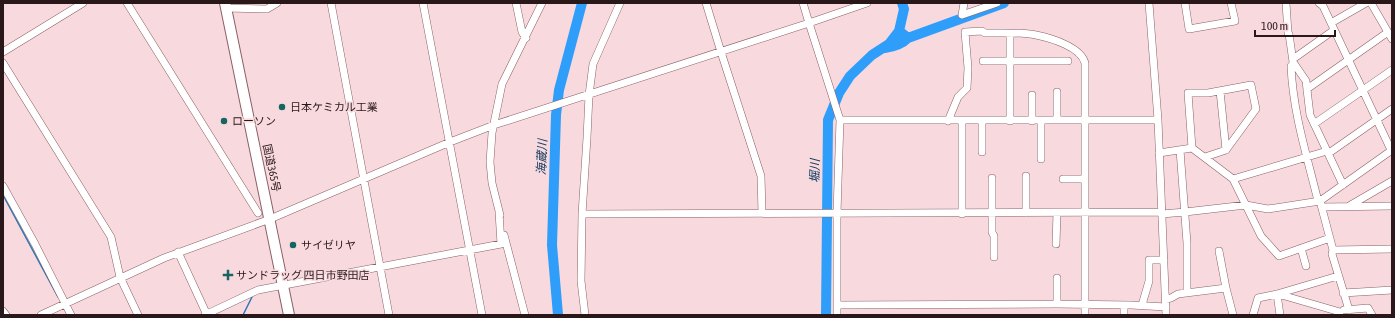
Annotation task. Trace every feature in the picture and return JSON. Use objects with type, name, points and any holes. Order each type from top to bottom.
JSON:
[{"type":"highway","name":"国道365号","points":[[225,6],[289,315]]},
{"type":"street","points":[[3,52],[83,3]]},
{"type":"street","points":[[127,3],[258,213]]},
{"type":"street","points":[[225,6],[267,9],[277,3]]},
{"type":"street","points":[[331,3],[389,315]]},
{"type":"street","points":[[424,3],[482,315]]},
{"type":"street","points":[[516,3],[522,32],[526,38]]},
{"type":"street","points":[[525,315],[512,269],[492,183],[490,162],[494,125],[502,84],[542,3]]},
{"type":"street","points":[[585,315],[581,281],[582,214],[589,95],[594,64],[620,3]]},
{"type":"street","points":[[706,3],[761,176],[762,214]]},
{"type":"street","points":[[802,3],[840,120],[836,213],[837,315]]},
{"type":"street","points":[[41,315],[120,277],[178,252],[270,219],[450,142],[494,125],[721,52],[866,3]]},
{"type":"street","points":[[964,3],[962,15],[997,3]]},
{"type":"street","points":[[1149,3],[1158,120],[1166,315]]},
{"type":"street","points":[[1185,3],[1189,29],[1235,21],[1232,3]]},
{"type":"street","points":[[1286,3],[1288,33],[1293,61],[1306,81],[1310,115],[1343,184]]},
{"type":"street","points":[[1319,3],[1323,6],[1392,151],[1343,184],[1320,203]]},
{"type":"street","points":[[1331,23],[1366,3]]},
{"type":"street","points":[[1371,3],[1392,39]]},
{"type":"street","points":[[1334,30],[1293,61],[1291,66],[1294,104],[1330,238],[1333,250],[1332,254],[1349,310]]},
{"type":"street","points":[[948,121],[958,97],[967,88],[968,68],[965,32],[982,31],[985,33],[1034,35],[1044,37],[1069,46],[1083,56],[1085,63],[1085,315]]},
{"type":"street","points":[[1307,89],[1388,32]]},
{"type":"street","points":[[1010,34],[1010,121]]},
{"type":"street","points":[[983,61],[1068,61]]},
{"type":"street","points":[[3,63],[110,237],[120,277],[138,315]]},
{"type":"street","points":[[1314,124],[1392,70]]},
{"type":"street","points":[[1192,148],[1188,94],[1220,91],[1251,85],[1256,109],[1226,150],[1205,157]]},
{"type":"street","points":[[1220,91],[1226,150]]},
{"type":"street","points":[[1056,92],[1057,120]]},
{"type":"street","points":[[1032,95],[1032,121]]},
{"type":"street","points":[[1233,179],[1328,152],[1392,109]]},
{"type":"street","points":[[840,120],[1158,120]]},
{"type":"street","points":[[962,121],[962,214]]},
{"type":"street","points":[[982,121],[982,152]]},
{"type":"street","points":[[1041,121],[1041,159]]},
{"type":"street","points":[[1159,153],[1192,148],[1233,179],[1261,236],[1280,256],[1330,238]]},
{"type":"street","points":[[1180,150],[1187,243],[1187,293]]},
{"type":"street","points":[[1026,176],[1026,213]]},
{"type":"street","points":[[992,178],[992,232],[994,236],[994,256]]},
{"type":"street","points":[[1063,179],[1085,179]]},
{"type":"street","points":[[1348,207],[1392,181]]},
{"type":"street","points":[[3,186],[35,244],[71,315]]},
{"type":"street","points":[[582,214],[1162,213],[1246,205],[1268,209],[1320,203],[1348,207],[1392,206]]},
{"type":"street","points":[[178,252],[206,315],[258,290],[283,284],[501,244],[499,212]]},
{"type":"street","points":[[1056,244],[1057,213]]},
{"type":"street","points":[[1301,248],[1306,266]]},
{"type":"street","points":[[1333,250],[1392,249]]},
{"type":"street","points":[[1219,251],[1233,315]]},
{"type":"street","points":[[1142,305],[1149,281],[1149,260],[1164,260]]},
{"type":"street","points":[[1253,315],[1258,298],[1338,276]]},
{"type":"street","points":[[1057,278],[1057,304]]},
{"type":"street","points":[[837,305],[1142,305],[1166,303],[1178,294],[1226,288]]},
{"type":"street","points":[[1343,293],[1392,290]]},
{"type":"street","points":[[1277,294],[1340,314],[1340,311],[1368,308],[1372,315]]},
{"type":"street","points":[[1277,294],[1280,315]]},
{"type":"street","points":[[1124,305],[1124,315]]},
{"type":"street","points":[[3,311],[6,315]]},
{"type":"waterway","name":"海蔵川","points":[[558,315],[552,245],[556,115],[559,90],[582,3]]},
{"type":"waterway","name":"堀川","points":[[826,315],[828,120],[839,93],[850,76],[872,55],[889,44],[899,31],[904,9],[902,3]]},
{"type":"waterway","name":"堀川","points":[[899,31],[908,38],[1004,3]]},
{"type":"waterway","name":"堀川","points":[[885,48],[897,45],[908,38]]},
{"type":"waterway","points":[[3,195],[58,297]]},
{"type":"waterway","points":[[243,315],[252,297]]},
{"type":"place","name":"日本ケミカル工業","points":[[282,107]]},
{"type":"place","name":"ローソン","points":[[224,121]]},
{"type":"place","name":"サイゼリヤ","points":[[293,245]]},
{"type":"place","name":"サンドラッグ 四日市野田店","points":[[228,275]]}]
